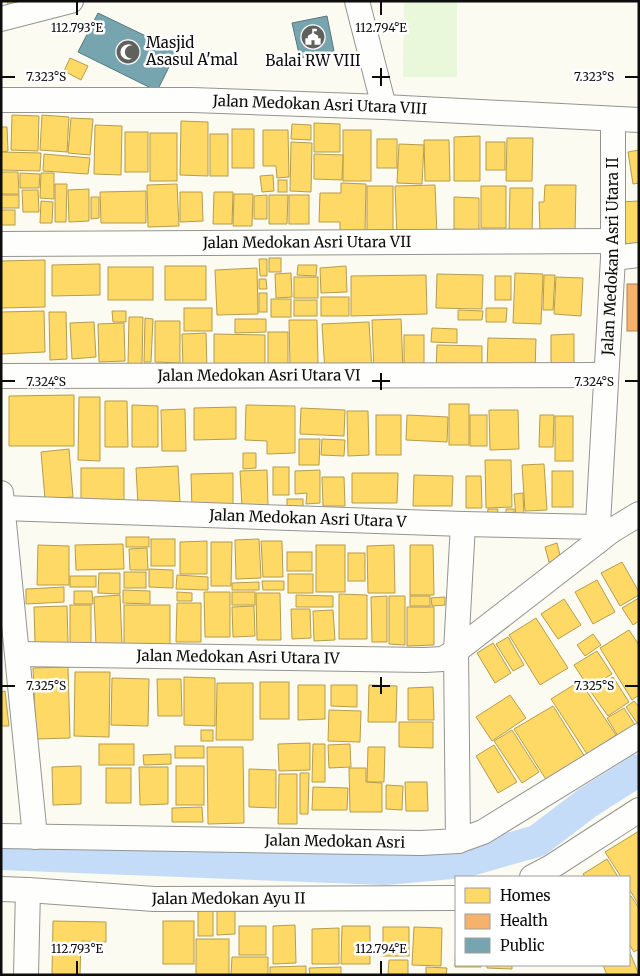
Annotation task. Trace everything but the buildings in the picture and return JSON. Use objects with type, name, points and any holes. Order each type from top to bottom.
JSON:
[{"type":"street","points":[[1,19],[71,1]]},
{"type":"street","points":[[357,1],[384,107]]},
{"type":"street","name":"Jalan Medokan Asri Utara VIII","points":[[1,100],[192,100],[384,107],[639,120]]},
{"type":"street","name":"Jalan Medokan Asri Utara II","points":[[602,533],[606,375],[613,250],[613,119]]},
{"type":"street","name":"Jalan Medokan Asri Utara VII","points":[[1,244],[613,250],[639,255]]},
{"type":"street","name":"Jalan Medokan Asri Utara VI","points":[[1,376],[606,375]]},
{"type":"street","points":[[2,500],[35,837]]},
{"type":"street","name":"Jalan Medokan Asri Utara V","points":[[2,500],[602,533]]},
{"type":"street","name":"Jalan Medokan Asri Utara IV","points":[[18,654],[443,659],[456,651],[602,533],[639,514]]},
{"type":"street","points":[[458,841],[456,651],[463,524]]},
{"type":"street","name":"Jalan Medokan Asri","points":[[1,836],[421,843],[458,841],[483,832],[639,736]]},
{"type":"street","points":[[534,876],[639,810]]},
{"type":"street","name":"Jalan Medokan Ayu II","points":[[1,889],[154,899],[455,898]]},
{"type":"street","points":[[26,975],[28,890]]},
{"type":"green space","points":[[404,1],[457,1],[457,77],[403,77]]},
{"type":"waterway","points":[[1,854],[385,869],[463,862],[537,841],[587,803],[639,770]]},
{"type":"place","name":"Balai RW VIII","points":[[313,37]]},
{"type":"place","name":"Masjid Asasul A'mal","points":[[128,52]]}]
